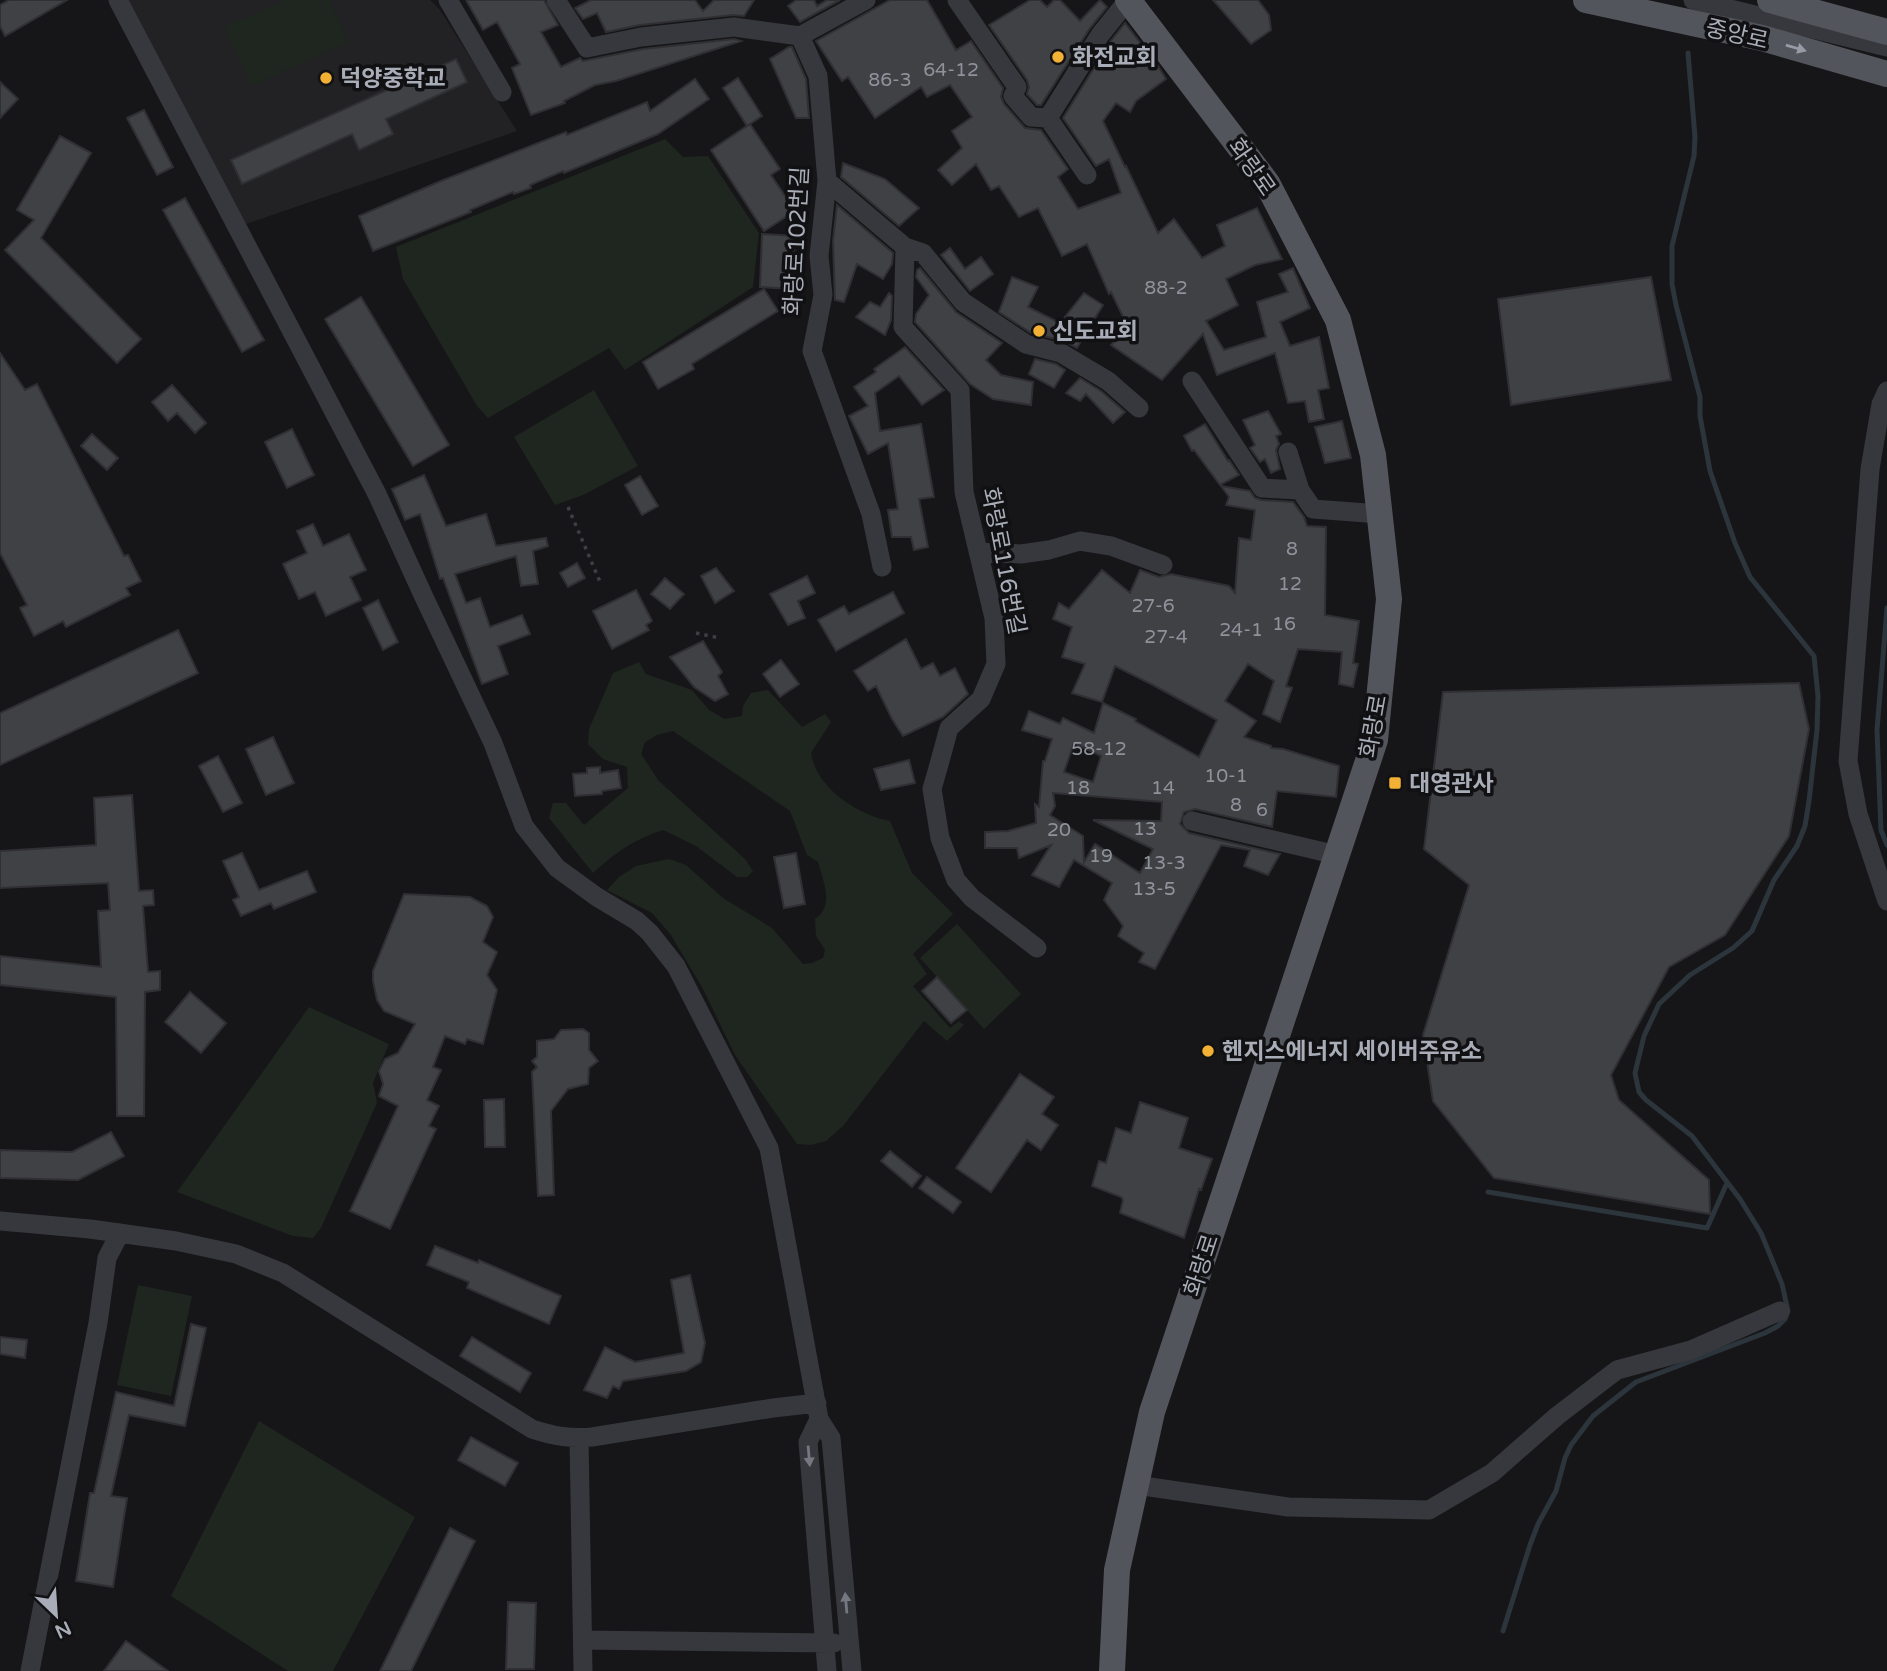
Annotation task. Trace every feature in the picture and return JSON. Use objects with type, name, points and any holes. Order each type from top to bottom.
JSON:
[{"type":"main road","name":"화랑로","points":[[1112,1671],[1118,1570],[1152,1412],[1375,740],[1389,600],[1373,455],[1338,320],[1267,183],[1128,0]]},
{"type":"main road","name":"중앙로","points":[[1586,0],[1762,38],[1887,74]]},
{"type":"main road","name":"중앙로","points":[[1770,0],[1887,33]]},
{"type":"street","points":[[118,0],[383,504],[493,743],[524,826],[557,868],[637,921],[650,933],[687,983],[769,1148],[818,1411],[831,1438],[852,1671]]},
{"type":"street","points":[[448,0],[502,92]]},
{"type":"street","points":[[556,0],[587,48],[641,37],[734,27],[800,36],[866,0]]},
{"type":"street","points":[[957,0],[1017,87],[1013,96],[1031,117],[1048,118],[1087,175]]},
{"type":"street","name":"화랑로","points":[[1048,118],[1100,34],[1128,0]]},
{"type":"street","points":[[1650,0],[1762,38]]},
{"type":"street","points":[[1693,0],[1887,47]]},
{"type":"street","name":"화랑로102번길","points":[[800,36],[818,76],[827,181],[819,256],[823,295],[811,351],[871,514],[881,567]]},
{"type":"street","points":[[827,181],[905,247],[923,253],[963,302],[1026,344],[1061,353],[1108,381],[1139,408]]},
{"type":"street","name":"화랑로116번길","points":[[905,247],[903,327],[960,390],[964,492],[994,618],[996,664],[981,699],[949,728],[932,789],[940,838],[956,880],[972,898],[1037,948]]},
{"type":"street","points":[[1192,381],[1262,488],[1300,490]]},
{"type":"street","points":[[1887,391],[1881,404],[1870,469],[1848,761],[1858,814],[1887,899]]},
{"type":"street","points":[[1288,452],[1300,490],[1313,509],[1380,514]]},
{"type":"street","points":[[978,552],[1020,554],[1049,550],[1080,541],[1111,546],[1163,565]]},
{"type":"street","points":[[1192,821],[1337,855]]},
{"type":"street","points":[[0,1221],[176,1241],[236,1254],[266,1265],[292,1278],[531,1429],[551,1436],[579,1438],[818,1411]]},
{"type":"street","points":[[30,1671],[98,1323],[107,1258],[120,1233]]},
{"type":"street","points":[[1136,1485],[1288,1507],[1429,1510],[1492,1473],[1557,1416],[1617,1370],[1691,1350],[1780,1311]]},
{"type":"street","points":[[818,1411],[808,1442],[827,1671]]},
{"type":"street","points":[[579,1438],[583,1671]]},
{"type":"street","points":[[583,1640],[849,1642]]},
{"type":"path","points":[[568,507],[601,584]]},
{"type":"path","points":[[696,633],[720,638]]},
{"type":"shaded area","name":"덕양중학교","points":[[126,0],[430,0],[440,10],[517,131],[246,224]]},
{"type":"shaded area","points":[[285,0],[329,0],[349,42],[251,86],[224,27]]},
{"type":"shaded area","points":[[665,139],[683,157],[708,156],[759,233],[753,287],[625,370],[609,348],[488,418],[477,406],[403,279],[396,247]]},
{"type":"shaded area","points":[[594,390],[638,466],[583,495],[555,505],[514,437]]},
{"type":"shaded area","points":[[639,662],[646,674],[692,690],[709,710],[725,719],[742,716],[743,706],[751,693],[768,690],[802,727],[825,714],[831,722],[811,753],[821,778],[840,798],[852,806],[890,821],[912,873],[953,914],[913,954],[927,974],[913,986],[950,1028],[959,1021],[964,1025],[947,1041],[924,1021],[843,1126],[826,1141],[811,1145],[797,1144],[735,1055],[703,989],[671,935],[652,913],[607,890],[619,877],[636,866],[669,859],[686,865],[723,898],[772,928],[803,964],[812,963],[823,958],[825,950],[816,936],[815,919],[825,907],[825,885],[818,862],[807,855],[790,811],[673,731],[657,735],[645,742],[641,754],[659,781],[745,859],[753,871],[747,877],[737,877],[696,846],[663,830],[625,847],[593,873],[549,818],[553,803],[566,803],[584,825],[628,788],[627,767],[603,759],[588,744],[589,729],[613,673]]},
{"type":"shaded area","points":[[957,924],[1021,994],[984,1029],[920,958]]},
{"type":"shaded area","points":[[309,1007],[389,1044],[373,1083],[377,1103],[321,1228],[313,1238],[293,1236],[177,1192]]},
{"type":"shaded area","points":[[138,1285],[192,1296],[171,1396],[117,1385]]},
{"type":"shaded area","points":[[259,1421],[415,1517],[333,1671],[288,1671],[171,1596]]},
{"type":"building","points":[[9,0],[67,0],[5,36],[0,26],[0,5]]},
{"type":"building","points":[[466,0],[544,0],[558,25],[541,32],[561,67],[580,58],[583,61],[643,49],[734,39],[741,41],[616,81],[595,85],[564,101],[565,103],[531,115],[512,68],[520,64],[497,22],[483,30]]},
{"type":"building","points":[[591,0],[695,0],[703,11],[714,0],[754,0],[744,16],[640,25],[606,32],[597,13],[583,19],[575,8]]},
{"type":"building","points":[[796,0],[814,0],[817,6],[827,0],[840,0],[800,22],[788,6]]},
{"type":"building","points":[[890,0],[927,0],[956,50],[971,41],[1003,88],[1001,97],[1004,104],[1025,128],[1041,130],[1068,169],[1058,177],[1078,209],[1121,193],[1109,159],[1096,166],[1063,118],[1110,42],[1125,23],[1166,79],[1136,101],[1130,112],[1116,103],[1103,121],[1158,233],[1174,219],[1202,258],[1225,246],[1217,225],[1257,208],[1282,259],[1255,265],[1226,279],[1238,305],[1206,321],[1224,350],[1266,337],[1257,302],[1288,292],[1279,274],[1293,268],[1310,308],[1280,322],[1290,346],[1319,337],[1329,388],[1318,390],[1324,419],[1309,422],[1305,401],[1288,403],[1275,353],[1217,375],[1203,334],[1162,380],[1111,345],[1128,327],[1111,292],[1109,294],[1087,244],[1062,256],[1038,208],[1019,217],[999,186],[991,190],[976,164],[952,185],[938,170],[962,148],[952,131],[972,117],[950,85],[927,97],[921,87],[875,118],[848,77],[842,81],[816,41]]},
{"type":"building","points":[[1030,0],[1040,0],[1047,7],[1054,0],[1060,0],[1080,21],[1100,0],[1107,7],[1090,28],[1041,105],[1037,105],[1027,94],[1027,80],[989,25]]},
{"type":"building","points":[[1213,0],[1258,0],[1269,15],[1271,30],[1251,44]]},
{"type":"building","points":[[792,47],[806,79],[809,118],[796,118],[770,59]]},
{"type":"building","points":[[456,59],[467,82],[386,119],[393,134],[359,150],[352,134],[242,184],[231,160]]},
{"type":"building","points":[[738,78],[762,116],[747,126],[723,88]]},
{"type":"building","points":[[695,79],[709,99],[658,134],[373,251],[359,216],[441,181],[566,132],[567,135],[647,102],[650,111]]},
{"type":"building","points":[[0,82],[18,99],[0,118]]},
{"type":"building","points":[[144,110],[173,167],[157,175],[127,118]]},
{"type":"building","points":[[750,124],[780,169],[771,175],[795,211],[764,231],[711,150]]},
{"type":"building","points":[[60,136],[91,153],[41,238],[141,339],[117,363],[5,250],[34,220],[17,210]]},
{"type":"building","points":[[843,163],[885,179],[919,208],[899,226],[841,177]]},
{"type":"building","points":[[185,198],[264,340],[242,352],[163,210]]},
{"type":"building","points":[[837,205],[893,253],[892,264],[883,279],[857,264],[844,302],[835,300],[833,241]]},
{"type":"building","points":[[762,234],[795,236],[792,289],[760,287]]},
{"type":"building","points":[[950,248],[965,269],[981,257],[993,274],[970,291],[941,255]]},
{"type":"building","points":[[920,268],[956,312],[1002,343],[986,360],[1001,375],[1033,382],[1031,405],[993,399],[970,384],[915,322],[916,314],[929,295],[916,277]]},
{"type":"building","points":[[1012,277],[1038,287],[1028,307],[1060,323],[1084,293],[1103,305],[1077,348],[1064,341],[1031,333],[999,312]]},
{"type":"building","points":[[1651,277],[1671,380],[1511,405],[1498,299]]},
{"type":"building","points":[[764,289],[778,311],[692,364],[694,369],[658,389],[643,362]]},
{"type":"building","points":[[889,293],[892,296],[891,320],[885,335],[856,317],[870,302],[880,307]]},
{"type":"building","points":[[361,297],[449,445],[413,466],[325,319]]},
{"type":"building","points":[[905,347],[944,390],[922,405],[899,376],[875,393],[880,431],[921,424],[934,497],[919,499],[928,547],[914,550],[911,537],[892,537],[888,510],[898,509],[888,443],[868,454],[849,416],[868,406],[854,387]]},
{"type":"building","points":[[0,353],[25,390],[37,384],[124,556],[128,555],[141,581],[126,588],[130,595],[66,627],[63,621],[34,636],[20,608],[27,605],[0,553]]},
{"type":"building","points":[[1035,359],[1056,364],[1065,370],[1054,388],[1029,374]]},
{"type":"building","points":[[1080,378],[1101,391],[1125,412],[1113,423],[1086,394],[1080,401],[1066,393]]},
{"type":"building","points":[[172,385],[206,423],[195,433],[177,413],[168,421],[152,402]]},
{"type":"building","points":[[1268,411],[1281,434],[1276,436],[1280,469],[1271,473],[1265,459],[1260,462],[1250,448],[1255,445],[1243,420]]},
{"type":"building","points":[[1342,421],[1351,458],[1325,463],[1315,427]]},
{"type":"building","points":[[1205,424],[1239,475],[1220,485],[1194,450],[1192,451],[1184,436]]},
{"type":"building","points":[[292,429],[314,475],[287,488],[265,442]]},
{"type":"building","points":[[92,434],[118,458],[107,470],[81,446]]},
{"type":"building","points":[[424,475],[446,526],[486,514],[496,546],[546,538],[548,546],[533,551],[538,584],[521,586],[516,556],[455,574],[466,603],[480,598],[490,627],[522,615],[530,634],[498,646],[508,674],[482,684],[443,578],[440,579],[420,514],[405,520],[392,489]]},
{"type":"building","points":[[640,476],[658,506],[642,515],[625,485]]},
{"type":"building","points":[[1221,486],[1250,491],[1255,498],[1261,500],[1293,502],[1307,526],[1326,527],[1325,615],[1359,621],[1353,663],[1358,664],[1353,687],[1339,684],[1342,652],[1298,649],[1286,686],[1292,688],[1280,722],[1263,714],[1274,681],[1248,664],[1225,701],[1256,721],[1244,737],[1271,748],[1283,749],[1339,766],[1336,797],[1277,791],[1272,827],[1195,809],[1184,812],[1180,824],[1189,833],[1280,854],[1268,875],[1244,866],[1250,850],[1221,845],[1155,969],[1139,962],[1144,953],[1118,936],[1123,926],[1104,900],[1112,883],[1074,860],[1059,887],[1032,875],[1051,845],[1019,858],[1017,848],[985,848],[985,832],[1008,831],[1036,823],[1035,804],[1039,807],[1043,761],[1052,739],[1022,730],[1029,711],[1060,724],[1063,718],[1094,733],[1103,703],[1136,719],[1135,721],[1199,757],[1217,720],[1153,685],[1115,666],[1102,702],[1072,693],[1085,664],[1062,657],[1072,627],[1053,619],[1059,603],[1069,609],[1102,570],[1130,593],[1140,570],[1159,577],[1171,574],[1229,586],[1235,593],[1239,538],[1251,540],[1255,510],[1226,505],[1229,497]],"holes":[[[1074,743],[1101,756],[1093,782],[1064,772]],[[1053,793],[1162,802],[1161,821],[1093,820],[1153,849],[1140,873],[1095,844],[1084,862],[1083,836],[1050,815],[1055,806]]]},
{"type":"building","points":[[313,524],[323,546],[349,534],[366,570],[350,577],[361,600],[326,616],[315,592],[299,599],[283,564],[307,553],[297,531]]},
{"type":"building","points":[[577,563],[585,578],[568,587],[560,573]]},
{"type":"building","points":[[716,568],[734,591],[715,603],[701,576]]},
{"type":"building","points":[[807,576],[815,593],[798,601],[805,618],[788,625],[770,594]]},
{"type":"building","points":[[665,578],[684,594],[670,609],[651,594]]},
{"type":"building","points":[[636,590],[652,621],[646,625],[649,630],[612,649],[593,611]]},
{"type":"building","points":[[893,592],[904,613],[836,651],[818,620],[844,606],[849,614]]},
{"type":"building","points":[[378,600],[398,642],[383,650],[363,608]]},
{"type":"building","points":[[178,630],[198,673],[0,765],[0,713]]},
{"type":"building","points":[[906,639],[921,669],[933,663],[940,676],[955,668],[968,694],[943,717],[903,736],[876,686],[868,691],[854,671]]},
{"type":"building","points":[[703,641],[722,672],[718,676],[728,694],[715,701],[694,687],[670,657]]},
{"type":"building","points":[[781,660],[799,684],[780,697],[763,674]]},
{"type":"building","points":[[1799,683],[1809,729],[1789,836],[1725,935],[1669,967],[1611,1075],[1619,1100],[1709,1180],[1710,1214],[1494,1178],[1433,1101],[1423,1035],[1469,885],[1424,849],[1443,692]]},
{"type":"building","points":[[273,737],[294,783],[266,795],[246,749]]},
{"type":"building","points":[[218,756],[242,803],[223,812],[199,766]]},
{"type":"building","points":[[909,760],[915,783],[881,790],[874,769]]},
{"type":"building","points":[[600,767],[600,773],[618,770],[621,788],[602,791],[602,794],[575,796],[573,774],[587,773],[587,768]]},
{"type":"building","points":[[132,795],[139,891],[153,890],[154,905],[143,906],[148,972],[160,971],[160,990],[145,992],[144,1116],[117,1116],[116,997],[0,985],[0,956],[101,967],[98,911],[110,910],[108,883],[0,888],[0,851],[96,845],[94,798]]},
{"type":"building","points":[[242,853],[259,890],[307,871],[316,892],[274,909],[271,903],[241,916],[233,900],[239,897],[223,861]]},
{"type":"building","points":[[796,853],[805,904],[784,908],[774,857]]},
{"type":"building","points":[[404,894],[470,897],[487,906],[493,917],[483,942],[497,952],[487,975],[497,990],[483,1044],[467,1039],[465,1044],[445,1036],[433,1067],[441,1070],[427,1100],[439,1106],[429,1126],[436,1129],[390,1229],[350,1211],[398,1106],[379,1096],[383,1084],[379,1071],[385,1059],[398,1053],[415,1024],[384,1011],[377,1000],[373,981],[373,971]]},
{"type":"building","points":[[937,977],[967,1010],[951,1023],[922,991]]},
{"type":"building","points":[[190,992],[226,1023],[201,1053],[165,1022]]},
{"type":"building","points":[[583,1029],[589,1033],[589,1050],[598,1061],[589,1068],[588,1084],[568,1089],[551,1111],[554,1195],[538,1196],[532,1072],[537,1067],[532,1061],[537,1057],[537,1041],[554,1039],[561,1030]]},
{"type":"building","points":[[1020,1074],[1054,1097],[1042,1114],[1058,1125],[1041,1150],[1027,1140],[991,1192],[956,1168]]},
{"type":"building","points":[[504,1099],[505,1147],[485,1147],[484,1100]]},
{"type":"building","points":[[1140,1102],[1188,1118],[1179,1148],[1212,1159],[1201,1190],[1199,1189],[1184,1238],[1120,1213],[1123,1200],[1121,1197],[1092,1186],[1099,1161],[1106,1163],[1116,1128],[1131,1133]]},
{"type":"building","points":[[111,1132],[124,1156],[78,1180],[0,1178],[0,1150],[72,1152]]},
{"type":"building","points":[[890,1151],[921,1176],[912,1187],[881,1161]]},
{"type":"building","points":[[927,1177],[961,1202],[953,1213],[919,1188]]},
{"type":"building","points":[[435,1246],[478,1263],[479,1260],[561,1296],[549,1324],[467,1288],[469,1282],[427,1265]]},
{"type":"building","points":[[690,1275],[705,1343],[701,1362],[686,1371],[623,1381],[619,1389],[613,1386],[607,1398],[584,1390],[605,1347],[635,1362],[684,1353],[671,1280]]},
{"type":"building","points":[[191,1324],[206,1328],[185,1426],[129,1415],[111,1496],[127,1498],[113,1587],[76,1581],[90,1493],[94,1493],[116,1392],[174,1406]]},
{"type":"building","points":[[0,1337],[27,1340],[25,1358],[0,1354]]},
{"type":"building","points":[[472,1337],[531,1373],[520,1392],[460,1356]]},
{"type":"building","points":[[471,1437],[518,1463],[505,1486],[458,1460]]},
{"type":"building","points":[[450,1528],[475,1541],[411,1671],[380,1671]]},
{"type":"building","points":[[508,1602],[536,1603],[534,1669],[506,1669]]},
{"type":"building","points":[[126,1641],[168,1671],[104,1671]]},
{"type":"waterway","points":[[1503,1631],[1530,1545],[1556,1491],[1565,1458],[1571,1445],[1593,1416],[1636,1382],[1765,1333],[1778,1326],[1788,1311],[1782,1284],[1761,1233],[1740,1199],[1692,1136],[1639,1092],[1635,1073],[1644,1036],[1659,1004],[1690,975],[1733,948],[1752,931],[1774,880],[1797,846],[1805,826],[1817,730],[1818,696],[1814,656],[1750,577],[1735,543],[1710,471],[1700,416],[1700,397],[1676,305],[1672,284],[1672,246],[1694,156],[1695,137],[1688,53]]},
{"type":"waterway","points":[[1887,608],[1877,730],[1881,830],[1887,845]]},
{"type":"waterway","points":[[1488,1192],[1707,1228],[1727,1183]]},
{"type":"place","name":"화전교회","points":[[1058,57]]},
{"type":"place","name":"덕양중학교","points":[[326,78]]},
{"type":"place","name":"신도교회","points":[[1039,331]]},
{"type":"place","name":"대영관사","points":[[1395,783]]},
{"type":"place","name":"헨지스에너지 세이버주유소","points":[[1208,1051]]}]
